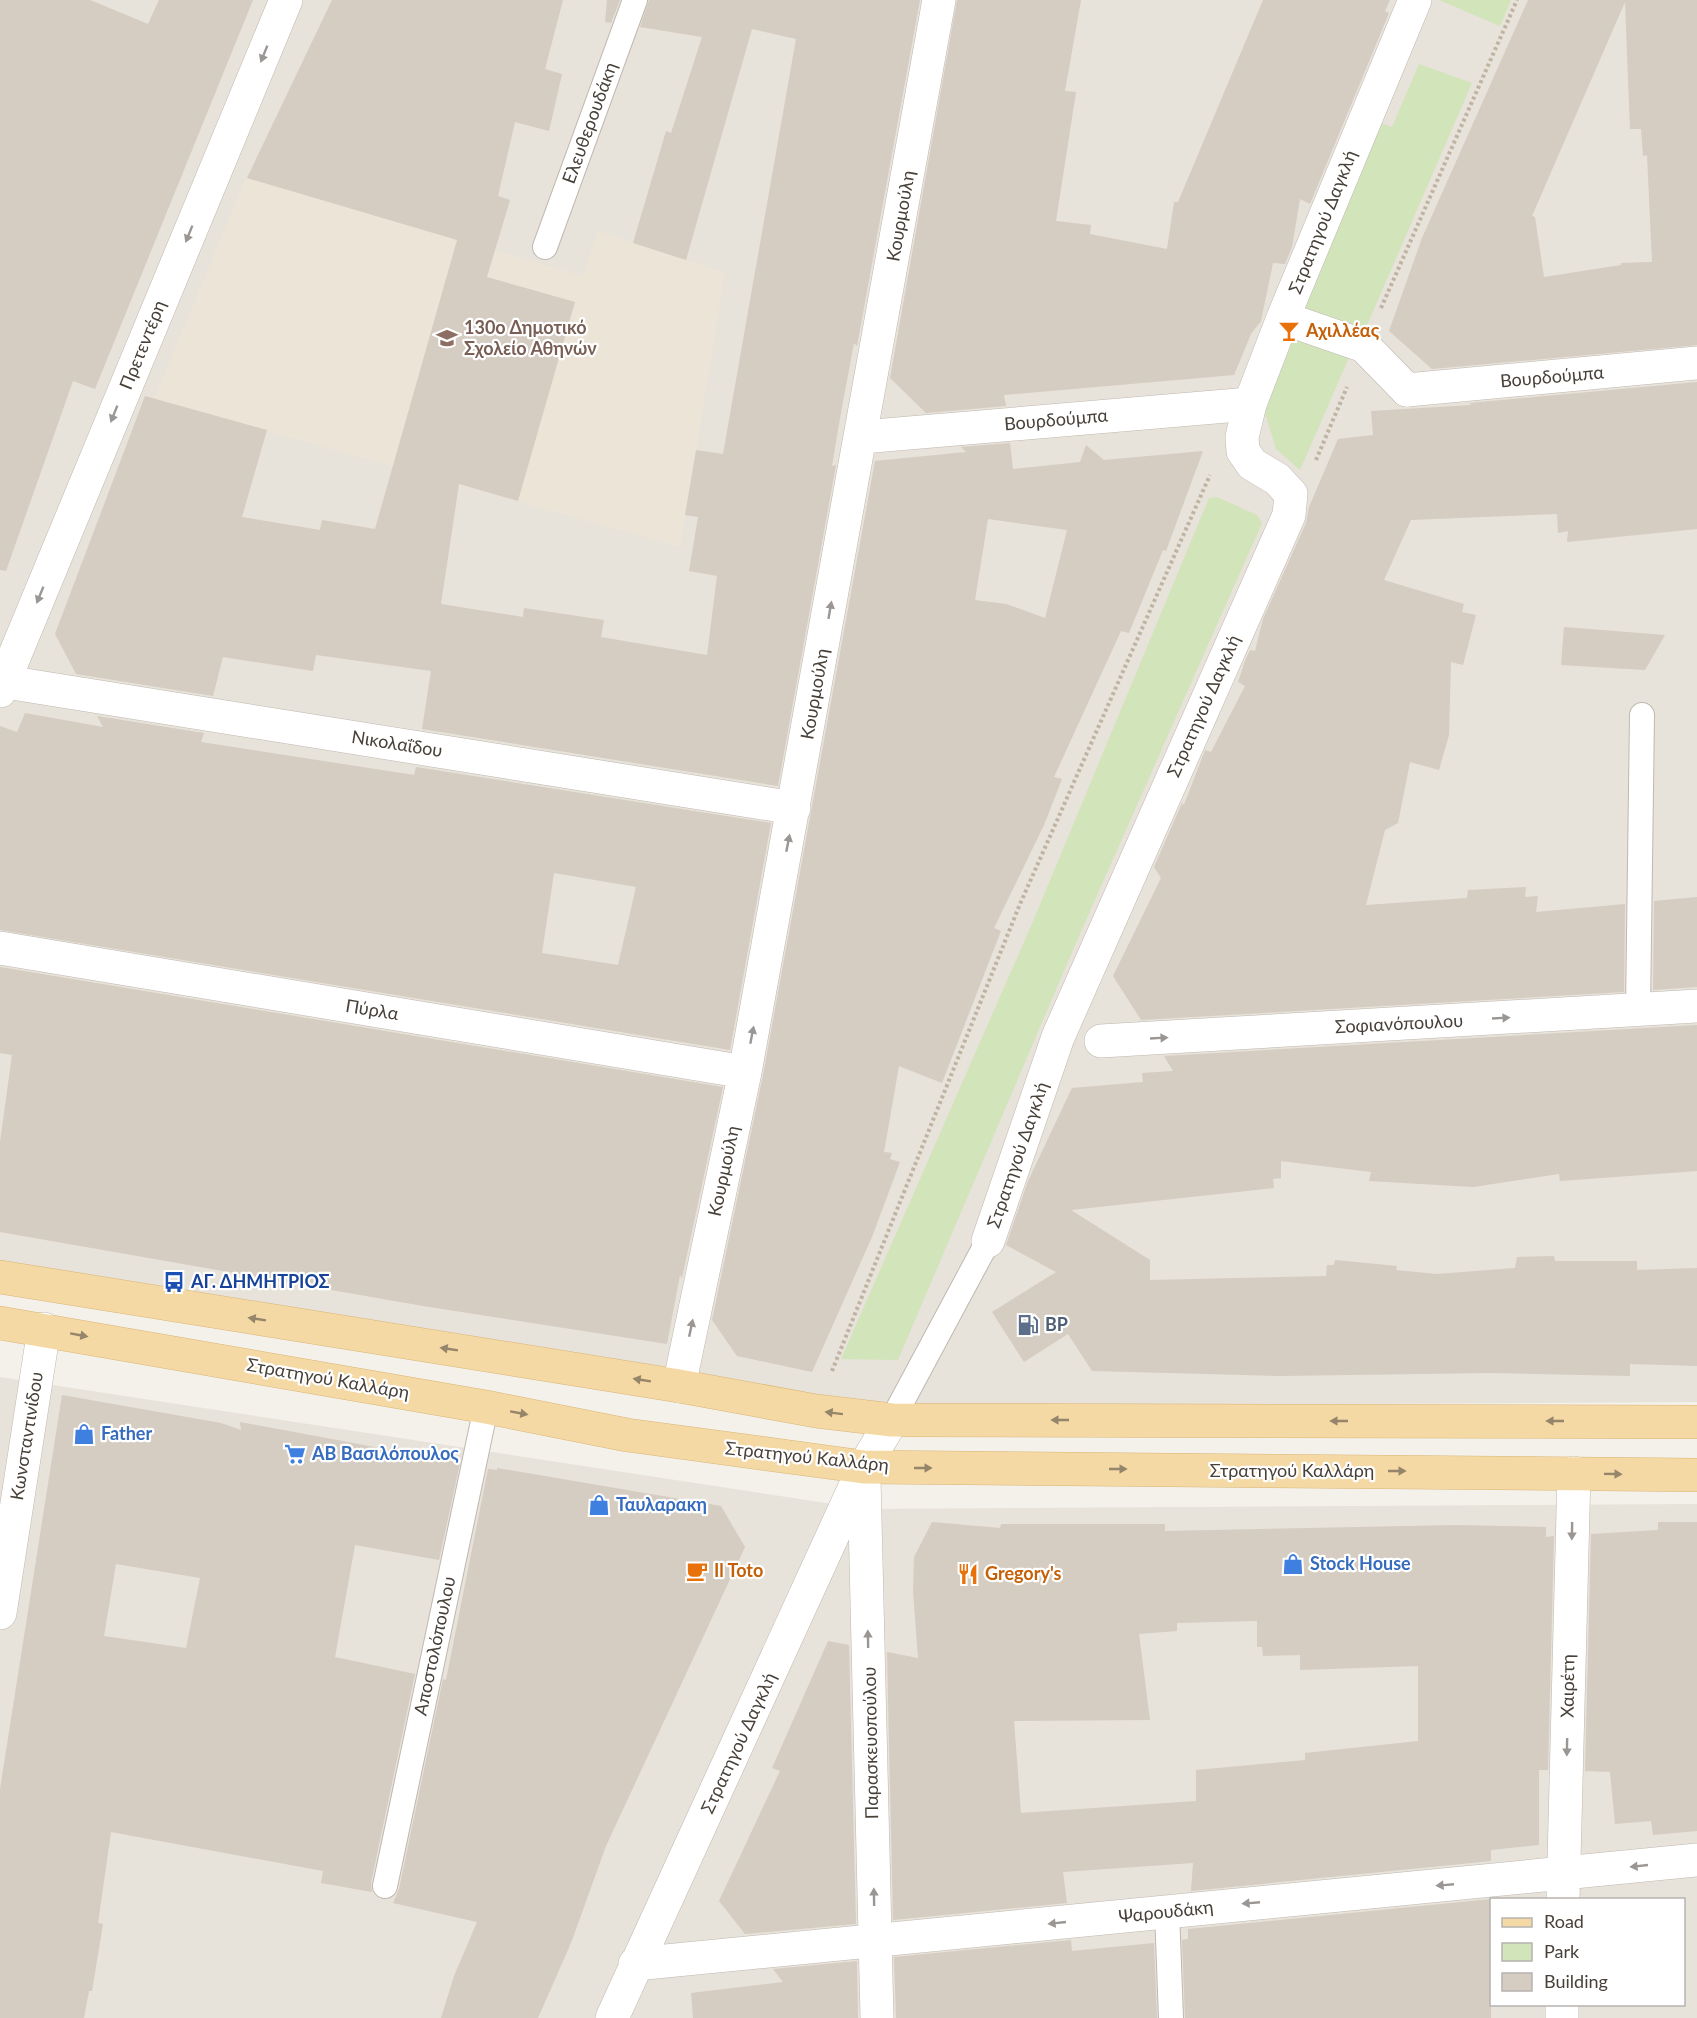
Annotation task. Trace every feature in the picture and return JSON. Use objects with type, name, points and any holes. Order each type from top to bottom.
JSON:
[{"type":"main road","points":[[0,1277],[679,1386],[816,1411],[892,1420],[1697,1422]]},
{"type":"main road","name":"Στρατηγού Καλλάρη","points":[[0,1323],[486,1407],[627,1435],[864,1467],[1697,1475]]},
{"type":"street","name":"Πρετεντέρη","points":[[1,684],[286,0]]},
{"type":"street","name":"Κουρμούλη","points":[[679,1386],[745,1072],[862,437],[939,0]]},
{"type":"street","name":"Στρατηγού Δαγκλή","points":[[1242,437],[1250,404],[1283,318],[1414,0]]},
{"type":"street","points":[[1283,318],[1364,346]]},
{"type":"street","name":"Βουρδούμπα","points":[[1364,346],[1407,390],[1697,363]]},
{"type":"street","name":"Βουρδούμπα","points":[[862,437],[1250,404]]},
{"type":"street","points":[[1242,437],[1243,451],[1252,464],[1277,479],[1291,494]]},
{"type":"street","name":"Στρατηγού Δαγκλή","points":[[988,1241],[1058,1037],[1289,515],[1291,494]]},
{"type":"street","name":"Νικολαΐδου","points":[[1,684],[794,808]]},
{"type":"street","name":"Πύρλα","points":[[0,948],[745,1072]]},
{"type":"street","name":"Σοφιανόπουλου","points":[[1101,1041],[1697,1006]]},
{"type":"street","name":"Κωνσταντινίδου","points":[[0,1613],[44,1329]]},
{"type":"street","name":"Στρατηγού Δαγκλή","points":[[612,2018],[864,1467],[892,1420]]},
{"type":"street","name":"Παρασκευοπούλου","points":[[864,1467],[877,2018]]},
{"type":"street","name":"Χαιρέτη","points":[[1564,1886],[1574,1473]]},
{"type":"street","name":"Ψαρουδάκη","points":[[636,1964],[875,1942],[1167,1911],[1564,1886],[1697,1860]]},
{"type":"lane","name":"Ελευθερουδάκη","points":[[545,247],[635,0]]},
{"type":"lane","points":[[1638,1010],[1641,715]]},
{"type":"lane","name":"Στρατηγού Δαγκλή","points":[[892,1420],[988,1241]]},
{"type":"lane","name":"Αποστολόπουλου","points":[[385,1886],[486,1407]]},
{"type":"lane","points":[[1167,1911],[1171,2018]]},
{"type":"path","points":[[1291,494],[1311,471],[1517,0]]},
{"type":"path","points":[[816,1411],[1016,915],[1063,806],[1206,480],[1242,437]]},
{"type":"shaded area","points":[[0,0],[1697,0],[1697,1402],[992,1406],[859,1402],[0,1265]]},
{"type":"shaded area","name":"130ο Δημοτικό Σχολείο Αθηνών","points":[[246,178],[583,276],[598,231],[725,273],[680,547],[154,399]]},
{"type":"shaded area","points":[[0,1377],[865,1509],[1697,1504],[1697,2018],[0,2018]]},
{"type":"green space","points":[[1439,0],[1511,0],[1500,26]]},
{"type":"green space","points":[[1419,64],[1472,83],[1365,330],[1298,308],[1377,122],[1392,127]]},
{"type":"green space","points":[[1292,331],[1351,353],[1300,470],[1276,449],[1265,413]]},
{"type":"green space","points":[[1217,497],[1257,515],[1262,523],[1075,945],[898,1360],[841,1359],[1031,926],[1209,498]]},
{"type":"building","points":[[0,0],[90,0],[148,24],[159,0],[253,0],[95,389],[73,381],[6,571],[0,570]]},
{"type":"building","points":[[332,0],[563,0],[545,69],[562,74],[549,131],[515,122],[498,196],[510,200],[487,277],[575,302],[518,501],[459,484],[441,604],[523,617],[524,608],[604,620],[601,637],[707,655],[717,576],[689,571],[698,517],[685,515],[696,450],[723,454],[796,39],[752,29],[686,260],[633,243],[666,131],[671,133],[702,37],[640,27],[649,0],[920,0],[857,346],[854,343],[840,418],[832,466],[836,465],[778,786],[422,729],[431,671],[316,655],[313,671],[223,657],[213,696],[76,674],[55,634],[145,396],[267,430],[242,517],[320,530],[322,520],[375,529],[457,240],[247,178]]},
{"type":"building","points":[[607,0],[620,0],[611,23],[605,22]]},
{"type":"building","points":[[957,0],[1081,0],[1065,91],[1076,92],[1056,221],[1091,225],[1090,234],[1167,249],[1174,202],[1178,202],[1263,0],[1390,0],[1385,11],[1389,13],[1310,204],[1300,199],[1292,247],[1285,264],[1273,263],[1261,321],[1251,334],[1234,375],[1004,395],[1006,406],[926,413],[890,378]]},
{"type":"building","points":[[1528,0],[1697,0],[1697,345],[1432,369],[1389,331],[1422,238]],"holes":[[[1625,2],[1630,129],[1641,129],[1643,156],[1647,155],[1652,262],[1621,263],[1621,265],[1544,277],[1535,217],[1532,216]]]},
{"type":"building","points":[[1697,382],[1697,529],[1567,542],[1568,531],[1558,533],[1557,514],[1411,520],[1384,580],[1464,604],[1462,612],[1476,615],[1463,665],[1451,662],[1449,735],[1439,770],[1410,762],[1398,823],[1385,830],[1366,905],[1467,898],[1468,890],[1526,887],[1525,897],[1538,896],[1536,912],[1625,904],[1624,992],[1141,1020],[1113,976],[1161,878],[1154,867],[1182,803],[1184,805],[1205,750],[1211,752],[1245,686],[1238,682],[1245,661],[1250,650],[1255,651],[1263,619],[1306,523],[1309,507],[1338,439],[1373,435],[1371,411],[1472,405],[1469,403]]},
{"type":"building","points":[[1010,443],[1013,469],[1080,462],[1086,445],[1104,460],[1203,451],[1166,551],[1163,550],[1129,633],[1121,631],[1054,777],[1062,779],[1044,825],[994,928],[1001,931],[942,1083],[899,1066],[884,1152],[892,1153],[890,1159],[900,1162],[872,1237],[812,1372],[737,1356],[712,1320],[763,1075],[875,461],[966,452],[961,447]],"holes":[[[988,519],[1067,530],[1045,618],[1006,604],[975,600]]]},
{"type":"building","points":[[1564,627],[1665,635],[1645,670],[1561,665]]},
{"type":"building","points":[[25,713],[103,727],[97,716],[204,733],[201,742],[414,775],[416,767],[771,823],[730,1050],[0,930],[0,726],[17,732]],"holes":[[[554,873],[636,887],[618,965],[542,953]]]},
{"type":"building","points":[[1697,897],[1697,987],[1653,990],[1654,901]]},
{"type":"building","points":[[0,967],[723,1087],[682,1278],[680,1275],[667,1344],[423,1306],[0,1232],[0,1142],[12,1055],[0,1053]]},
{"type":"building","points":[[1697,1025],[1697,1171],[1560,1181],[1559,1174],[1473,1187],[1369,1181],[1371,1172],[1281,1161],[1281,1178],[1273,1179],[1274,1188],[1071,1210],[1150,1260],[1150,1280],[1326,1276],[1327,1265],[1334,1265],[1335,1260],[1397,1266],[1396,1270],[1437,1274],[1515,1268],[1517,1257],[1554,1256],[1555,1261],[1637,1261],[1637,1270],[1697,1268],[1697,1366],[1630,1364],[1630,1376],[1491,1373],[1279,1376],[1092,1371],[1068,1334],[1024,1362],[992,1312],[1056,1272],[1006,1245],[1028,1181],[1072,1088],[1143,1082],[1142,1073],[1173,1071],[1164,1056]]},
{"type":"building","points":[[62,1395],[221,1423],[241,1430],[240,1422],[460,1463],[439,1560],[355,1545],[335,1657],[415,1674],[371,1883],[372,1892],[321,1883],[323,1871],[111,1832],[98,1923],[103,1924],[92,1991],[89,1991],[84,2018],[0,2018],[0,1789]],"holes":[[[116,1564],[200,1578],[186,1648],[104,1636]]]},
{"type":"building","points":[[497,1468],[721,1506],[745,1547],[606,1846],[571,1943],[538,2018],[441,2018],[454,1976],[477,1922],[393,1903],[399,1889],[443,1679],[446,1680],[488,1469],[497,1470]]},
{"type":"building","points":[[932,1522],[1000,1528],[1001,1524],[1165,1524],[1165,1531],[1457,1525],[1546,1527],[1546,1537],[1554,1536],[1548,1770],[1539,1770],[1539,1845],[1491,1850],[1491,1861],[1191,1891],[1193,1863],[1063,1872],[1067,1903],[893,1920],[887,1652],[918,1658],[913,1591],[914,1557]],"holes":[[[1257,1621],[1257,1647],[1262,1647],[1263,1656],[1300,1655],[1300,1670],[1418,1666],[1418,1741],[1305,1753],[1305,1760],[1196,1770],[1196,1801],[1021,1813],[1014,1721],[1150,1720],[1139,1634],[1177,1631],[1177,1623]]]},
{"type":"building","points":[[1658,1522],[1697,1522],[1697,1831],[1653,1835],[1651,1821],[1615,1824],[1610,1772],[1585,1771],[1591,1534],[1658,1530]]},
{"type":"building","points":[[828,1641],[849,1645],[856,1924],[745,1934],[719,1901],[780,1771],[772,1768]]},
{"type":"building","points":[[1490,1899],[1491,2018],[1185,2018],[1182,1940],[1188,1939],[1188,1929]]},
{"type":"building","points":[[1071,1940],[1072,1951],[1154,1943],[1157,2018],[896,2018],[894,1957]]},
{"type":"building","points":[[857,1961],[858,2018],[693,2018],[691,1993],[783,1982],[773,1969]]},
{"type":"place","name":"Αχιλλέας","points":[[1289,331]]},
{"type":"place","name":"130ο Δημοτικό Σχολείο Αθηνών","points":[[447,338]]},
{"type":"place","name":"ΑΓ. ΔΗΜΗΤΡΙΟΣ","points":[[174,1282]]},
{"type":"place","name":"BP","points":[[1028,1325]]},
{"type":"place","name":"Father","points":[[84,1434]]},
{"type":"place","name":"AB Βασιλόπουλος","points":[[295,1454]]},
{"type":"place","name":"Ταυλαρακη","points":[[599,1505]]},
{"type":"place","name":"Stock House","points":[[1293,1564]]},
{"type":"place","name":"Il Toto","points":[[697,1571]]},
{"type":"place","name":"Gregory's","points":[[968,1574]]}]
